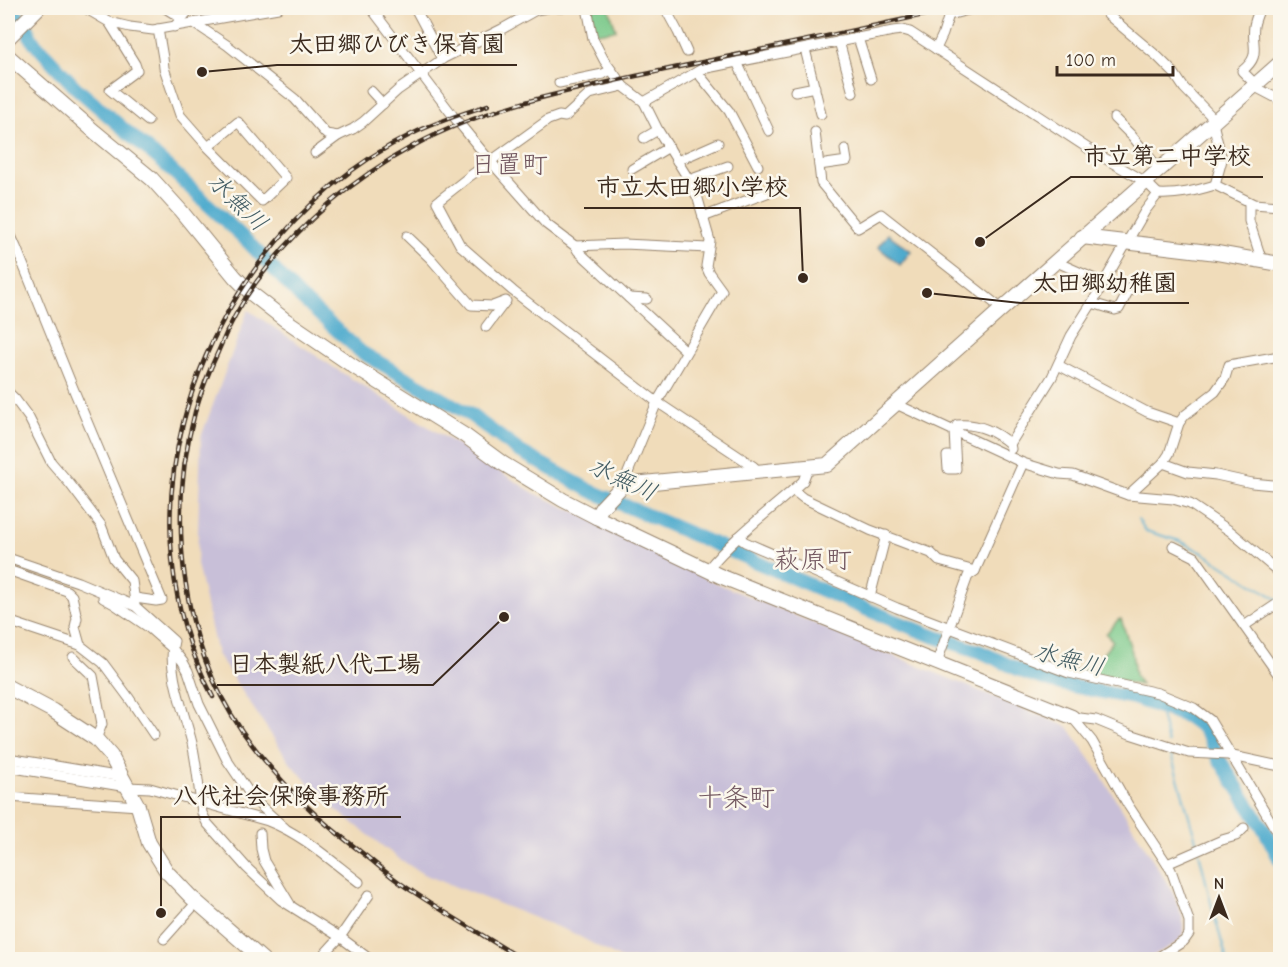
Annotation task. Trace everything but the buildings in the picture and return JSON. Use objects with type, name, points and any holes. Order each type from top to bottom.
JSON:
[{"type":"street","points":[[85,8],[110,22],[153,30],[278,8]]},
{"type":"street","points":[[165,8],[181,18]]},
{"type":"street","points":[[174,27],[191,8]]},
{"type":"street","points":[[225,8],[231,16]]},
{"type":"street","points":[[371,8],[491,162],[546,224],[575,246],[686,351]]},
{"type":"street","points":[[415,8],[442,59]]},
{"type":"street","points":[[315,153],[338,136],[353,129],[398,90],[442,59],[536,10],[547,8]]},
{"type":"street","points":[[587,8],[593,39],[604,60],[623,86],[644,102],[698,199],[710,241],[706,266],[722,291],[657,402],[620,488],[599,512]]},
{"type":"street","points":[[665,8],[687,52]]},
{"type":"street","points":[[936,49],[950,11],[976,8]]},
{"type":"street","points":[[1107,8],[1108,15],[1174,73],[1214,122],[1222,160],[1215,184]]},
{"type":"street","points":[[1260,8],[1254,26],[1256,53],[1242,71],[1259,89],[1281,100]]},
{"type":"street","points":[[9,35],[32,11]]},
{"type":"street","points":[[110,22],[137,70],[107,88],[148,121]]},
{"type":"street","points":[[194,23],[227,45],[295,99],[326,134],[338,136]]},
{"type":"street","points":[[158,29],[164,68],[180,115],[208,147],[262,201],[286,178],[238,122],[208,147]]},
{"type":"street","points":[[644,102],[702,69],[903,30],[910,32],[1092,151],[1146,182],[1158,194],[1174,195],[1215,184],[1254,204],[1281,206]]},
{"type":"street","points":[[858,38],[871,79]]},
{"type":"street","points":[[839,42],[843,66],[853,93]]},
{"type":"street","points":[[805,49],[818,110]]},
{"type":"street","points":[[8,56],[80,120],[152,178],[252,294],[284,319],[356,368],[563,500],[599,512],[707,570],[770,597],[938,657],[1072,717],[1096,720],[1150,741],[1190,753],[1231,756],[1281,766]]},
{"type":"street","points":[[737,62],[769,126]]},
{"type":"street","points":[[620,488],[827,465],[1281,63]]},
{"type":"street","points":[[560,83],[603,74],[611,70]]},
{"type":"street","points":[[698,72],[729,111],[758,166]]},
{"type":"street","points":[[623,86],[590,94],[565,117],[560,116],[548,120],[437,202],[460,244],[513,291],[657,402],[759,472]]},
{"type":"street","points":[[795,92],[814,87]]},
{"type":"street","points":[[371,91],[382,104]]},
{"type":"street","points":[[1114,118],[1160,170]]},
{"type":"street","points":[[644,138],[658,130]]},
{"type":"street","points":[[815,132],[822,183],[858,228],[881,214],[1002,309]]},
{"type":"street","points":[[676,161],[718,143]]},
{"type":"street","points":[[632,169],[669,147]]},
{"type":"street","points":[[819,165],[847,161],[845,149]]},
{"type":"street","points":[[688,180],[728,166]]},
{"type":"street","points":[[703,217],[772,191]]},
{"type":"street","points":[[1011,457],[1010,444],[1046,387],[1071,336],[1145,211],[1158,194]]},
{"type":"street","points":[[1249,202],[1249,221],[1262,261]]},
{"type":"street","points":[[8,229],[162,600],[135,602],[8,560]]},
{"type":"street","points":[[407,236],[431,259],[471,305],[493,306],[506,301]]},
{"type":"street","points":[[1082,237],[1217,253],[1281,264]]},
{"type":"street","points":[[575,246],[624,244],[708,248]]},
{"type":"street","points":[[1058,259],[1061,264],[1104,283]]},
{"type":"street","points":[[1092,303],[1114,310],[1119,309],[1135,278]]},
{"type":"street","points":[[486,327],[513,291]]},
{"type":"street","points":[[629,298],[647,299]]},
{"type":"street","points":[[1128,495],[1163,463],[1169,454],[1179,423],[1185,415],[1215,392],[1225,378],[1229,365],[1274,357],[1281,358]]},
{"type":"street","points":[[1058,365],[1147,412],[1179,423]]},
{"type":"street","points":[[8,392],[29,418],[51,462],[100,525],[114,559],[132,581],[135,602],[174,641],[173,667],[192,744],[202,813],[207,823],[247,868],[281,900],[340,937],[371,960]]},
{"type":"street","points":[[896,404],[1023,463],[1059,474],[1073,475],[1128,495],[1173,498],[1190,504],[1230,531],[1281,573]]},
{"type":"street","points":[[955,456],[954,431],[957,425],[976,425],[999,435],[1010,444]]},
{"type":"street","points":[[938,657],[968,576],[975,571],[1023,463]]},
{"type":"street","points":[[1163,463],[1188,472],[1281,487]]},
{"type":"street","points":[[707,570],[736,539],[803,481],[808,468]]},
{"type":"street","points":[[793,490],[803,498],[870,530],[931,553],[939,561],[975,571]]},
{"type":"street","points":[[870,597],[886,536]]},
{"type":"street","points":[[736,539],[870,597],[1069,673],[1158,693],[1188,705],[1210,720],[1281,841]]},
{"type":"street","points":[[1173,546],[1196,557],[1279,672]]},
{"type":"street","points":[[8,560],[80,587],[114,604],[148,627],[172,648],[188,671],[199,705],[226,760],[254,800],[285,828],[302,838],[359,882]]},
{"type":"street","points":[[8,570],[67,591],[72,596],[77,618],[75,627],[80,645]]},
{"type":"street","points":[[1244,626],[1281,602]]},
{"type":"street","points":[[8,621],[80,645],[103,663],[154,735]]},
{"type":"street","points":[[73,657],[93,676],[102,724],[96,739]]},
{"type":"street","points":[[93,676],[103,663]]},
{"type":"street","points":[[8,687],[53,711],[96,739],[111,756],[122,783],[138,806],[149,843],[167,872],[197,902],[263,960]]},
{"type":"street","points":[[1072,717],[1092,741],[1128,804],[1171,870],[1188,921],[1188,934],[1184,941],[1154,960]]},
{"type":"street","points":[[8,758],[122,783]]},
{"type":"street","points":[[8,767],[150,788],[201,801],[285,828]]},
{"type":"street","points":[[8,796],[138,806]]},
{"type":"street","points":[[247,815],[255,810],[258,804]]},
{"type":"street","points":[[1167,864],[1236,836],[1244,828]]},
{"type":"street","points":[[260,833],[264,861],[291,906]]},
{"type":"street","points":[[319,960],[340,937],[369,895]]},
{"type":"street","points":[[164,939],[197,902]]},
{"type":"shaded area","points":[[248,310],[336,369],[534,493],[615,530],[711,581],[1068,727],[1099,772],[1172,891],[1183,919],[1183,933],[1178,942],[1145,960],[621,959],[573,933],[423,874],[398,858],[326,802],[291,764],[217,654],[197,564],[201,437]]},
{"type":"green space","points":[[609,8],[616,30],[597,33],[592,21],[592,9]]},
{"type":"green space","points":[[1121,619],[1132,652],[1135,675],[1141,685],[1072,672],[1096,663],[1113,641],[1106,634]]},
{"type":"water","points":[[888,234],[911,251],[900,265],[878,247]]},
{"type":"waterway","name":"水無川","points":[[10,8],[27,27],[31,39],[75,87],[169,168],[248,242],[301,298],[361,352],[469,414],[519,451],[591,491],[861,607],[930,635],[981,652],[1026,673],[1056,683],[1133,698],[1188,717],[1202,727],[1209,737],[1219,759],[1265,831],[1280,860]]},
{"type":"waterway","points":[[1138,519],[1146,531],[1180,541],[1205,554],[1278,600]]},
{"type":"waterway","points":[[1159,707],[1168,743]]},
{"type":"waterway","points":[[1170,751],[1198,847]]},
{"type":"waterway","points":[[1199,852],[1227,960]]},
{"type":"railway","points":[[523,960],[405,887],[322,821],[259,754],[221,696],[192,618],[181,535],[186,452],[195,412],[226,333],[257,281],[273,260],[309,222],[370,172],[443,131],[502,109],[563,92],[956,8]]},
{"type":"railway","points":[[213,697],[186,630],[172,561],[172,491],[183,422],[206,356],[239,293],[281,236],[332,186],[401,139],[488,105]]},
{"type":"place","name":"太田郷ひびき保育園","points":[[202,72]]},
{"type":"place","name":"市立第二中学校","points":[[980,242]]},
{"type":"place","name":"市立太田郷小学校","points":[[803,278]]},
{"type":"place","name":"太田郷幼稚園","points":[[927,293]]},
{"type":"place","name":"日本製紙八代工場","points":[[504,617]]},
{"type":"place","name":"八代社会保険事務所","points":[[161,913]]},
{"type":"district","name":"日置町","points":[[509,165]]},
{"type":"district","name":"萩原町","points":[[813,560]]},
{"type":"district","name":"十条町","points":[[736,798]]}]
